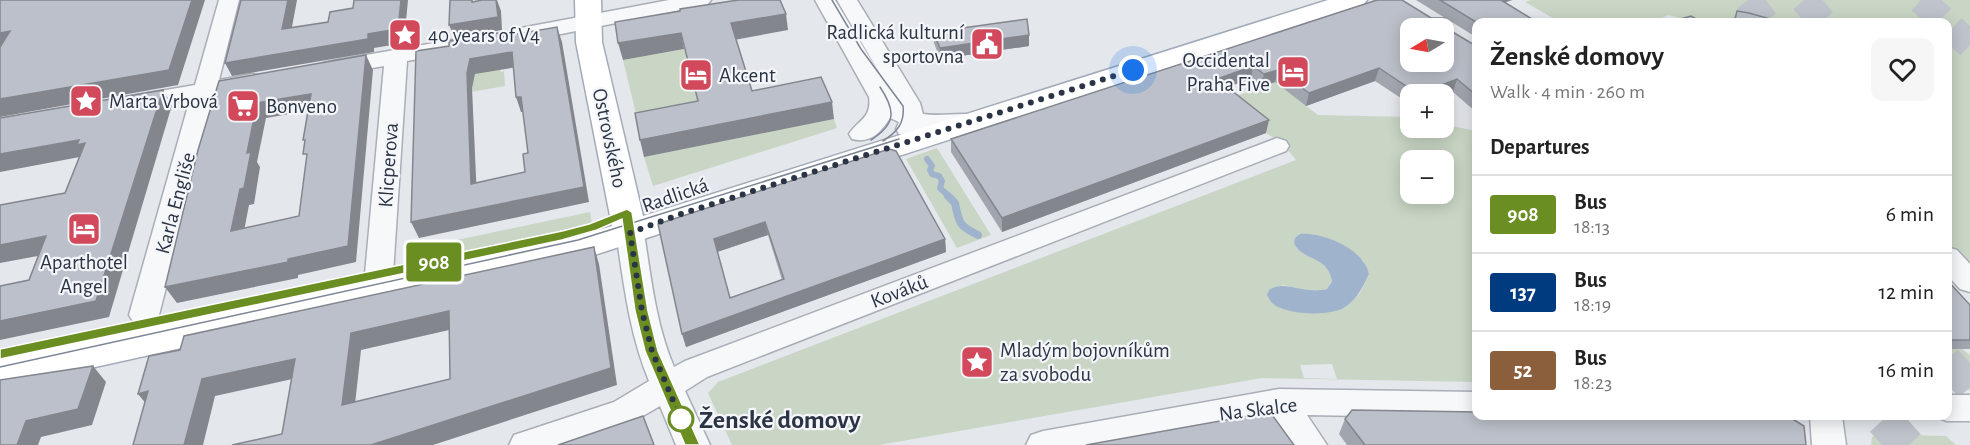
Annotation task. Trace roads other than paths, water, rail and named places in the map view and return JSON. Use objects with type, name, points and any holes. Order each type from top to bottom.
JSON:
[{"type":"main road","name":"Radlická","points":[[873,142],[913,120],[972,114],[1305,0]]},
{"type":"main road","name":"Radlická","points":[[0,373],[579,248],[628,223],[669,195],[972,114],[1354,0]]},
{"type":"main road","name":"Ostrovského","points":[[587,11],[589,42],[628,223]]},
{"type":"main road","name":"Radlická","points":[[0,354],[562,236],[593,227],[628,223]]},
{"type":"street","name":"Karla Engliše","points":[[144,315],[229,0]]},
{"type":"street","points":[[501,39],[587,11],[701,0]]},
{"type":"street","points":[[825,0],[892,95],[972,114]]},
{"type":"street","points":[[847,0],[892,95],[896,113],[913,120]]},
{"type":"street","points":[[306,72],[466,45]]},
{"type":"street","name":"Klicperova","points":[[379,273],[396,56]]},
{"type":"street","points":[[105,107],[273,78]]},
{"type":"street","points":[[873,142],[871,128],[882,106],[892,95]]},
{"type":"street","name":"Kováků","points":[[526,445],[625,411],[696,369],[1277,146]]},
{"type":"street","name":"Ostrovského","points":[[628,223],[642,311],[652,351],[693,445]]},
{"type":"street","points":[[1952,262],[1970,282]]},
{"type":"street","points":[[1279,402],[1310,445]]},
{"type":"street","name":"Na Skalce","points":[[1043,445],[1279,402],[1472,405]]},
{"type":"street","points":[[1952,408],[1970,408]]},
{"type":"street","points":[[1826,420],[1829,445]]},
{"type":"water","points":[[1300,234],[1331,239],[1351,250],[1366,265],[1369,274],[1363,287],[1352,302],[1342,309],[1333,312],[1299,313],[1279,307],[1272,303],[1267,295],[1269,290],[1282,286],[1310,290],[1327,289],[1332,281],[1326,267],[1304,254],[1294,244],[1295,238]]},
{"type":"waterway","points":[[927,159],[932,166],[930,170],[932,174],[939,176],[942,181],[940,188],[950,197]]},
{"type":"waterway","points":[[948,196],[955,203],[961,223],[978,235]]},
{"type":"tunnel","points":[[1748,0],[1762,18]]},
{"type":"tunnel","points":[[1804,0],[1820,18]]},
{"type":"tunnel","points":[[1921,0],[1941,18]]},
{"type":"tunnel","points":[[1952,28],[1970,45]]},
{"type":"tunnel","points":[[1952,379],[1970,363]]},
{"type":"tunnel","points":[[1882,445],[1910,420]]},
{"type":"tram line","points":[[832,0],[861,49],[903,106],[903,117],[899,127],[883,141]]},
{"type":"tram line","points":[[871,140],[885,128],[891,116],[889,103],[880,87]]},
{"type":"tram line","points":[[0,367],[578,240],[899,139]]},
{"type":"place","name":"40 years of V4","points":[[405,35]]},
{"type":"place","name":"Radlická kulturní sportovna","points":[[987,44]]},
{"type":"place","name":"Occidental Praha Five","points":[[1293,72]]},
{"type":"place","name":"Akcent","points":[[696,75]]},
{"type":"place","name":"Marta Vrbová","points":[[86,101]]},
{"type":"place","name":"Bonveno","points":[[243,106]]},
{"type":"place","name":"Aparthotel Angel","points":[[84,229]]},
{"type":"place","name":"Mladým bojovníkům za svobodu","points":[[977,362]]},
{"type":"place","name":"Ženské domovy","points":[[681,419]]}]
